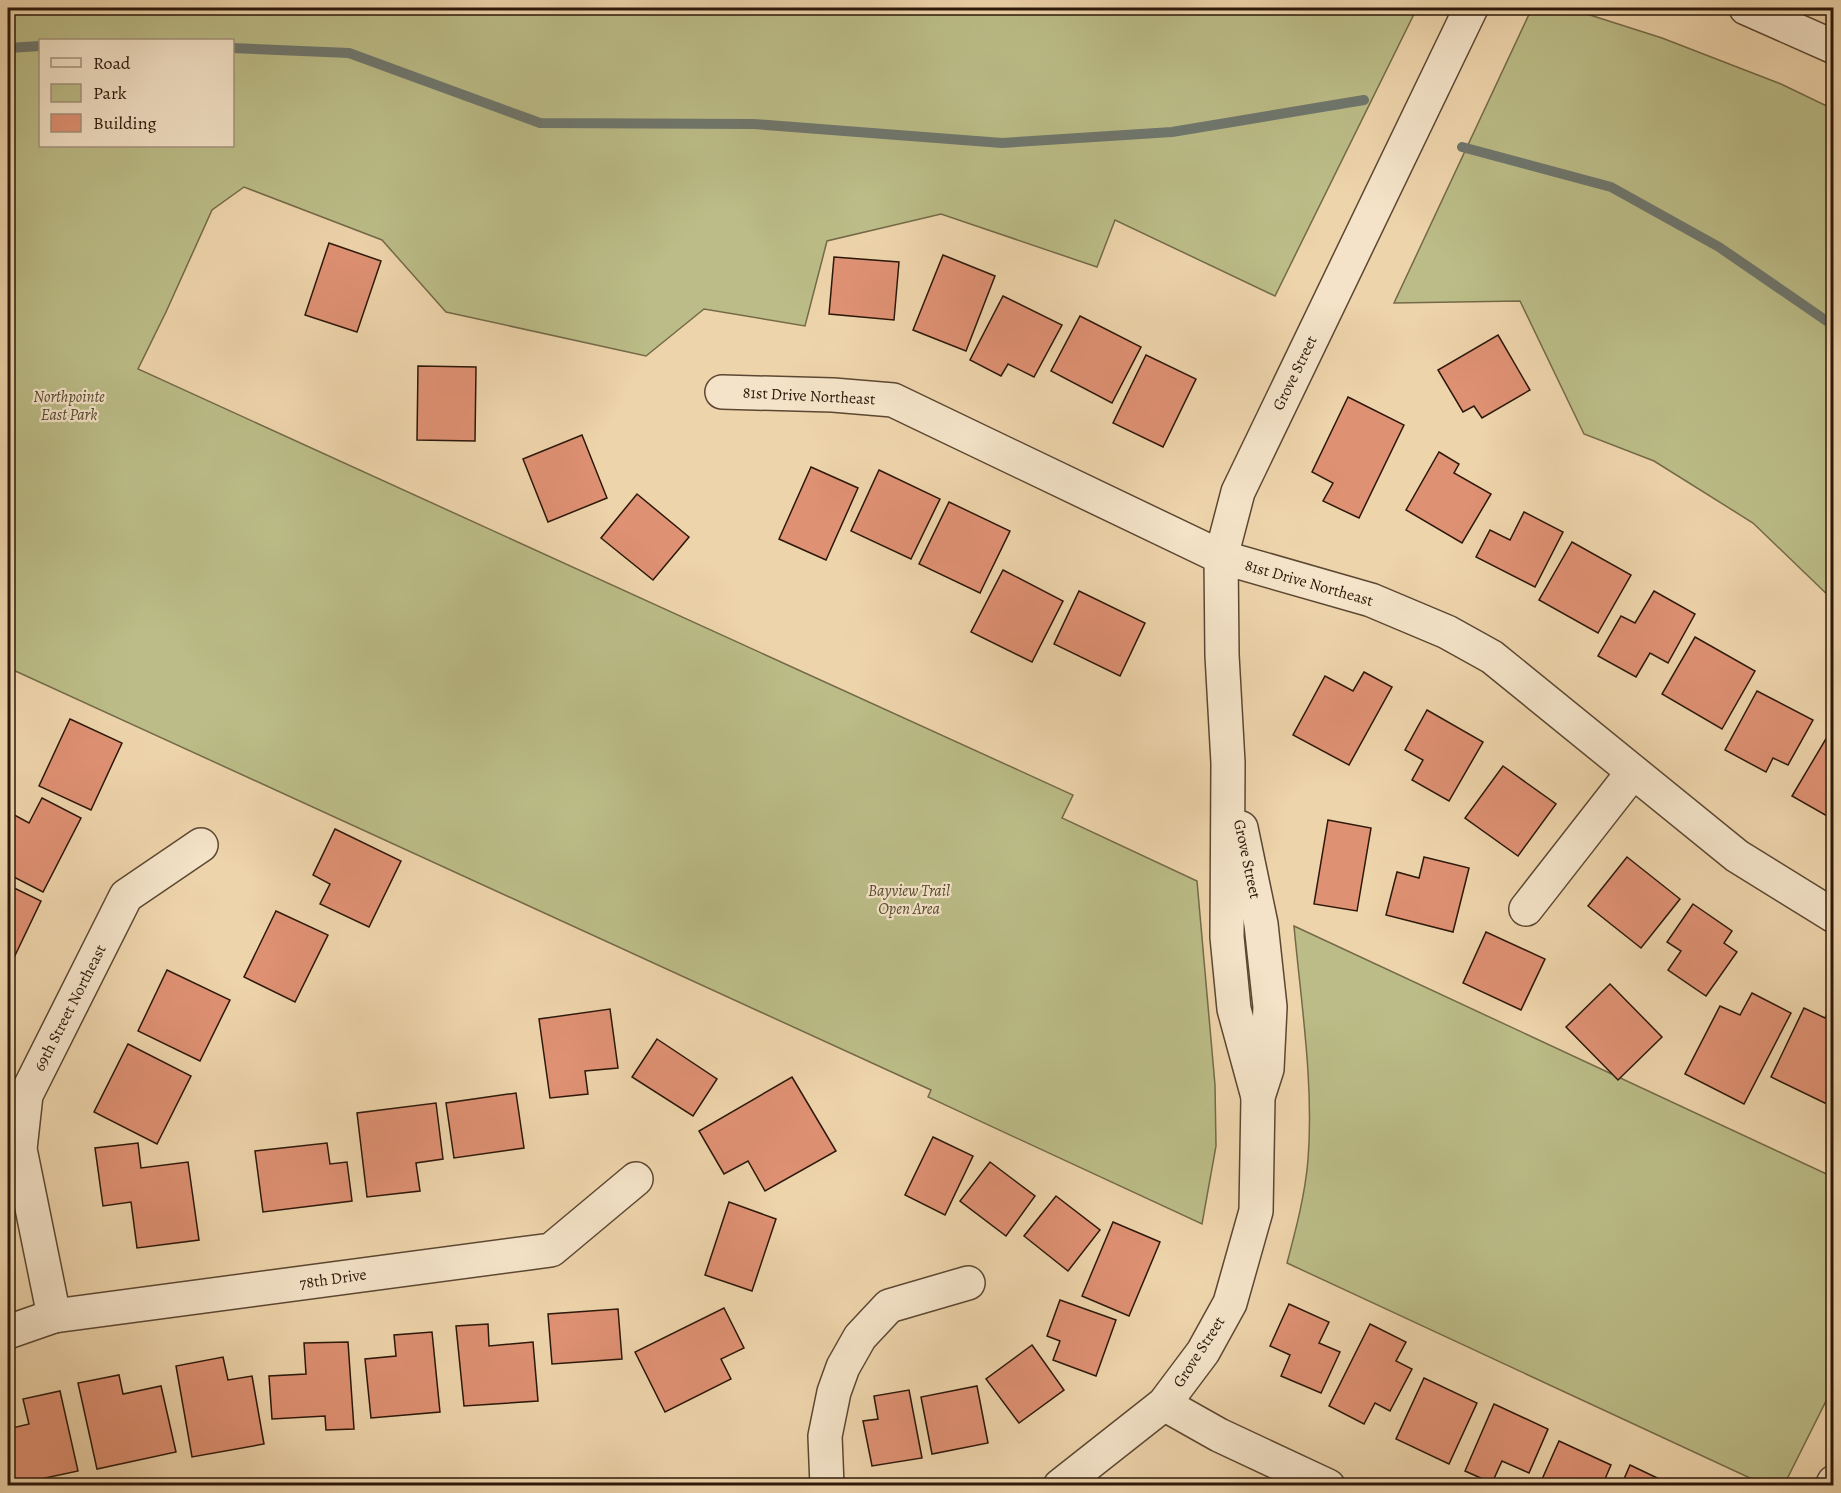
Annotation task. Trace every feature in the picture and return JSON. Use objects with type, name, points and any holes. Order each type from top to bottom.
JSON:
[{"type":"street","name":"Grove Street","points":[[1060,1485],[1164,1404],[1203,1352],[1230,1303],[1256,1211],[1258,1097],[1234,1009],[1227,937],[1228,763],[1222,655],[1221,558],[1238,492],[1471,8]]},
{"type":"street","points":[[1746,8],[1833,47]]},
{"type":"street","name":"81st Drive Northeast","points":[[722,392],[833,395],[893,400],[1221,558],[1371,600],[1442,629],[1492,657],[1737,856],[1833,916]]},
{"type":"street","points":[[1526,909],[1633,772]]},
{"type":"street","name":"69th Street Northeast","points":[[54,1316],[20,1149],[26,1095],[126,896],[201,845]]},
{"type":"street","name":"78th Drive","points":[[8,1332],[54,1316],[551,1250],[636,1179]]},
{"type":"street","points":[[827,1485],[825,1436],[834,1392],[843,1367],[860,1337],[890,1306],[968,1282]]},
{"type":"street","points":[[1164,1404],[1219,1435],[1328,1485]]},
{"type":"green space","points":[[8,8],[1417,8],[1275,296],[1115,220],[1097,267],[941,214],[827,241],[805,326],[704,309],[646,356],[446,312],[382,240],[244,187],[212,210],[138,369],[1073,795],[1062,818],[1197,881],[1215,1085],[1216,1146],[1202,1224],[928,1097],[931,1090],[11,669],[8,676],[8,321],[12,311],[8,309]]},
{"type":"green space","points":[[1532,8],[1568,8],[1662,38],[1781,84],[1833,109],[1833,600],[1753,523],[1654,461],[1584,434],[1520,301],[1394,303]]},
{"type":"green space","points":[[1294,926],[1833,1177],[1833,1387],[1784,1485],[1765,1485],[1287,1263],[1305,1186],[1309,1131],[1306,1043]]},
{"type":"building","points":[[329,243],[381,261],[357,332],[305,315]]},
{"type":"building","points":[[943,255],[995,276],[966,351],[913,330]]},
{"type":"building","points":[[834,257],[899,262],[894,320],[829,314]]},
{"type":"building","points":[[1003,296],[1062,325],[1034,377],[1008,364],[1001,376],[970,360]]},
{"type":"building","points":[[1080,316],[1141,347],[1112,403],[1051,371]]},
{"type":"building","points":[[1498,335],[1530,390],[1482,418],[1474,406],[1463,412],[1438,370]]},
{"type":"building","points":[[1146,355],[1196,379],[1163,447],[1113,423]]},
{"type":"building","points":[[418,366],[476,367],[475,441],[417,440]]},
{"type":"building","points":[[1348,397],[1404,425],[1359,518],[1323,501],[1333,483],[1312,472]]},
{"type":"building","points":[[582,435],[607,498],[548,522],[523,459]]},
{"type":"building","points":[[1439,452],[1459,464],[1454,473],[1491,494],[1462,543],[1406,510]]},
{"type":"building","points":[[811,467],[858,488],[826,560],[779,539]]},
{"type":"building","points":[[879,470],[940,499],[911,559],[851,531]]},
{"type":"building","points":[[637,494],[689,537],[653,580],[601,538]]},
{"type":"building","points":[[949,502],[1010,531],[980,593],[919,564]]},
{"type":"building","points":[[1524,512],[1563,532],[1535,587],[1476,557],[1490,530],[1510,540]]},
{"type":"building","points":[[1572,542],[1631,575],[1598,633],[1539,600]]},
{"type":"building","points":[[1003,570],[1063,601],[1032,662],[971,632]]},
{"type":"building","points":[[1079,591],[1145,623],[1120,676],[1054,644]]},
{"type":"building","points":[[1654,591],[1695,614],[1668,663],[1650,653],[1636,677],[1598,656],[1621,616],[1635,623]]},
{"type":"building","points":[[1695,637],[1755,671],[1722,729],[1662,694]]},
{"type":"building","points":[[1364,672],[1392,687],[1349,765],[1293,735],[1325,676],[1353,691]]},
{"type":"building","points":[[1757,691],[1813,720],[1788,765],[1773,758],[1766,772],[1725,750]]},
{"type":"building","points":[[1427,710],[1483,742],[1449,801],[1412,780],[1423,760],[1405,750]]},
{"type":"building","points":[[70,719],[122,743],[91,810],[39,786]]},
{"type":"building","points":[[1827,737],[1834,741],[1834,820],[1792,796]]},
{"type":"building","points":[[1503,766],[1556,804],[1518,856],[1465,818]]},
{"type":"building","points":[[42,798],[81,818],[43,892],[8,874],[8,814],[9,812],[29,823]]},
{"type":"building","points":[[1328,820],[1371,828],[1357,911],[1314,904]]},
{"type":"building","points":[[335,829],[401,861],[369,927],[320,904],[330,884],[313,875]]},
{"type":"building","points":[[1424,857],[1469,868],[1453,932],[1386,915],[1397,872],[1419,878]]},
{"type":"building","points":[[1627,857],[1680,899],[1641,948],[1588,906]]},
{"type":"building","points":[[8,885],[41,901],[9,968],[8,967]]},
{"type":"building","points":[[1693,904],[1732,931],[1724,943],[1737,952],[1706,996],[1668,970],[1681,951],[1667,942]]},
{"type":"building","points":[[276,911],[328,935],[295,1002],[244,977]]},
{"type":"building","points":[[1486,932],[1545,959],[1521,1010],[1463,983]]},
{"type":"building","points":[[167,970],[230,1000],[200,1061],[138,1031]]},
{"type":"building","points":[[1610,984],[1662,1037],[1618,1080],[1566,1027]]},
{"type":"building","points":[[1752,993],[1791,1013],[1744,1104],[1685,1074],[1720,1006],[1740,1015]]},
{"type":"building","points":[[1834,998],[1834,1101],[1831,1106],[1771,1077],[1804,1008],[1825,1018]]},
{"type":"building","points":[[610,1009],[618,1068],[585,1071],[588,1094],[550,1098],[539,1019]]},
{"type":"building","points":[[657,1039],[717,1079],[693,1116],[632,1077]]},
{"type":"building","points":[[128,1044],[191,1076],[157,1144],[94,1112]]},
{"type":"building","points":[[792,1077],[836,1151],[765,1191],[748,1161],[724,1174],[699,1131]]},
{"type":"building","points":[[516,1093],[524,1148],[454,1158],[446,1103]]},
{"type":"building","points":[[436,1103],[443,1159],[416,1163],[420,1191],[367,1197],[357,1113]]},
{"type":"building","points":[[933,1137],[973,1156],[945,1215],[905,1195]]},
{"type":"building","points":[[138,1143],[141,1168],[188,1162],[199,1240],[137,1248],[131,1202],[103,1206],[95,1148]]},
{"type":"building","points":[[327,1143],[330,1164],[347,1162],[352,1201],[263,1212],[255,1151]]},
{"type":"building","points":[[990,1162],[1035,1196],[1006,1236],[960,1201]]},
{"type":"building","points":[[1056,1196],[1100,1230],[1068,1271],[1024,1236]]},
{"type":"building","points":[[729,1202],[776,1219],[752,1291],[705,1275]]},
{"type":"building","points":[[1113,1222],[1160,1242],[1129,1316],[1082,1296]]},
{"type":"building","points":[[1060,1300],[1116,1320],[1096,1376],[1053,1360],[1060,1341],[1047,1336]]},
{"type":"building","points":[[1289,1304],[1329,1322],[1319,1343],[1340,1352],[1321,1393],[1281,1376],[1290,1355],[1270,1346]]},
{"type":"building","points":[[724,1308],[744,1348],[721,1359],[731,1379],[665,1412],[635,1352]]},
{"type":"building","points":[[618,1309],[622,1359],[552,1364],[548,1314]]},
{"type":"building","points":[[488,1324],[489,1346],[533,1342],[538,1401],[464,1406],[456,1326]]},
{"type":"building","points":[[1370,1324],[1406,1342],[1396,1361],[1412,1369],[1390,1411],[1375,1403],[1364,1424],[1329,1406]]},
{"type":"building","points":[[432,1332],[440,1412],[371,1418],[365,1359],[396,1356],[394,1335]]},
{"type":"building","points":[[348,1342],[354,1429],[326,1430],[325,1416],[272,1419],[269,1376],[306,1374],[304,1343]]},
{"type":"building","points":[[1032,1345],[1064,1390],[1019,1423],[986,1379]]},
{"type":"building","points":[[223,1357],[228,1380],[252,1376],[264,1444],[192,1457],[176,1366]]},
{"type":"building","points":[[119,1375],[123,1394],[161,1386],[176,1452],[97,1469],[78,1383]]},
{"type":"building","points":[[1424,1378],[1477,1403],[1449,1464],[1396,1439]]},
{"type":"building","points":[[977,1386],[988,1443],[932,1454],[921,1397]]},
{"type":"building","points":[[909,1390],[922,1458],[872,1466],[863,1421],[878,1419],[874,1396]]},
{"type":"building","points":[[60,1391],[78,1471],[8,1486],[8,1429],[29,1424],[23,1399]]},
{"type":"building","points":[[1494,1404],[1548,1429],[1529,1473],[1502,1461],[1492,1483],[1465,1471]]},
{"type":"building","points":[[1559,1441],[1611,1465],[1602,1486],[1539,1486]]},
{"type":"building","points":[[1630,1465],[1674,1486],[1621,1486]]},
{"type":"waterway","points":[[8,48],[39,46]]},
{"type":"waterway","points":[[234,48],[349,53],[540,123],[754,124],[1002,143],[1172,132],[1364,100]]},
{"type":"waterway","points":[[1462,147],[1611,187],[1719,247],[1834,326]]},
{"type":"park label","name":"Northpointe East Park","points":[[69,406]]},
{"type":"park label","name":"Bayview Trail Open Area","points":[[909,900]]}]
